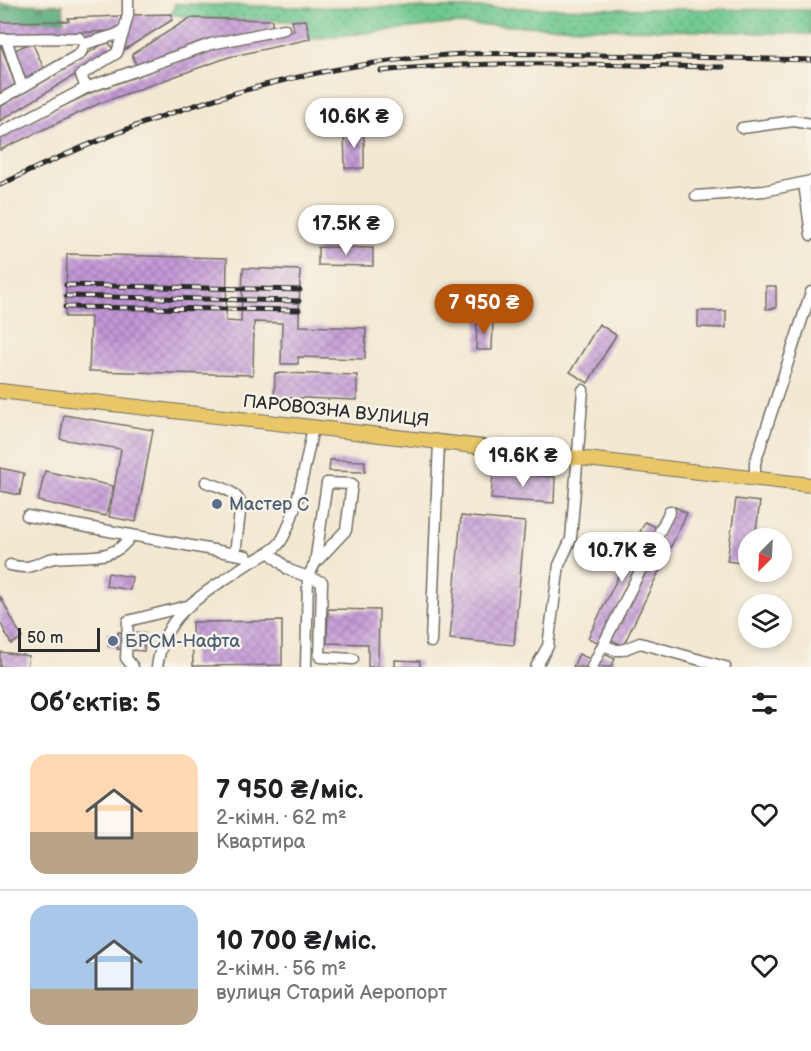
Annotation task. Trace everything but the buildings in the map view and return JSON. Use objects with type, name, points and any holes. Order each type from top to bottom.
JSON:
[{"type":"main road","name":"ПАРОВОЗНА ВУЛИЦЯ","points":[[0,391],[811,485]]},
{"type":"street","points":[[86,88],[81,75],[117,53],[128,15],[128,0]]},
{"type":"street","points":[[0,133],[86,88],[211,44],[284,29]]},
{"type":"street","points":[[0,100],[80,54],[85,44],[124,30]]},
{"type":"street","points":[[22,87],[3,39],[79,38],[85,44]]},
{"type":"street","points":[[741,128],[794,122],[811,124]]},
{"type":"street","points":[[696,196],[764,191],[807,182],[811,235]]},
{"type":"street","points":[[754,478],[755,463],[811,292]]},
{"type":"street","points":[[536,667],[548,646],[559,565],[571,539],[583,390]]},
{"type":"street","points":[[157,667],[159,653],[167,631],[174,620],[188,606],[277,546],[283,538],[293,513],[313,428]]},
{"type":"street","points":[[431,642],[439,441]]},
{"type":"street","points":[[206,482],[234,493],[241,504],[235,554]]},
{"type":"street","points":[[306,667],[308,577],[315,563],[346,530],[352,484],[327,483],[315,563]]},
{"type":"street","points":[[592,667],[670,511]]},
{"type":"street","points":[[27,516],[246,556],[250,563]]},
{"type":"street","points":[[10,565],[25,568],[53,558],[101,556],[118,551],[126,545],[131,535]]},
{"type":"street","points":[[269,552],[289,570],[322,582],[320,657],[353,659]]},
{"type":"street","points":[[133,667],[126,658],[128,621],[188,606]]},
{"type":"street","points":[[603,645],[622,650],[640,643],[725,667]]},
{"type":"green space","points":[[0,4],[63,5],[64,21],[0,22]]},
{"type":"green space","points":[[175,4],[301,7],[811,10],[811,34],[448,24],[310,39],[306,20],[190,18],[172,14]]},
{"type":"railway","points":[[0,185],[108,137],[217,98],[273,83],[388,61],[447,55],[503,53],[811,60]]},
{"type":"railway","points":[[381,71],[509,64],[723,67]]},
{"type":"railway","points":[[66,285],[300,290]]},
{"type":"railway","points":[[66,296],[299,301]]},
{"type":"railway","points":[[65,307],[299,310]]},
{"type":"place","name":"Мастер С","points":[[217,504]]},
{"type":"place","name":"БРСМ-Нафта","points":[[113,641]]}]
